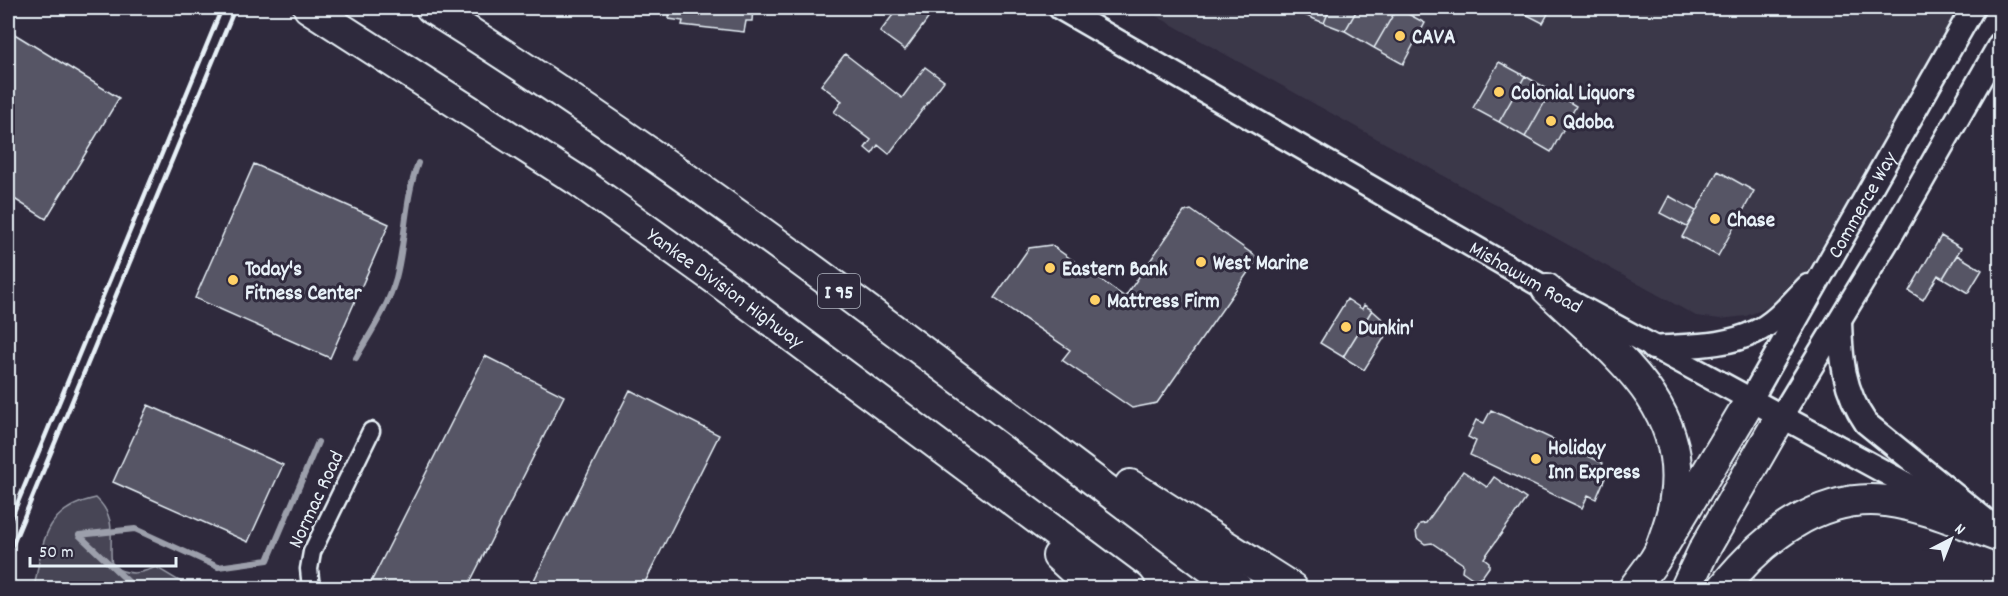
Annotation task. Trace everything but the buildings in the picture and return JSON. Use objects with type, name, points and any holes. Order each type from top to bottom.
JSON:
[{"type":"highway","name":"Yankee Division Highway","points":[[309,8],[580,182],[1130,588]]},
{"type":"highway","name":"I 95","points":[[430,8],[557,88],[631,140],[885,325],[1237,588]]},
{"type":"highway","points":[[1547,289],[1650,393],[1669,426],[1675,452],[1677,486],[1672,512],[1660,550]]},
{"type":"highway","points":[[885,325],[1292,588]]},
{"type":"highway","points":[[1634,588],[1660,550],[1750,401]]},
{"type":"highway","points":[[1686,588],[1703,552],[1780,418]]},
{"type":"highway","points":[[939,446],[1094,588]]},
{"type":"highway","points":[[1723,588],[1777,534],[1814,512],[1837,504],[1886,501],[2001,534]]},
{"type":"main road","name":"Mishawum Road","points":[[1060,8],[1547,289],[1780,418],[2001,534]]},
{"type":"main road","name":"Commerce Way","points":[[1750,401],[1974,8]]},
{"type":"main road","name":"Commerce Way","points":[[1780,418],[2001,45]]},
{"type":"main road","points":[[1653,348],[1717,344],[1755,332],[1771,322],[1828,266]]},
{"type":"main road","points":[[1840,320],[1845,381],[1853,403],[1866,423],[2001,534]]},
{"type":"street","name":"Normac Road","points":[[311,588],[309,570],[312,552],[371,431]]},
{"type":"shaded area","points":[[1142,8],[1965,8],[1803,278],[1791,291],[1769,307],[1746,316],[1720,319],[1696,316]]},
{"type":"shaded area","points":[[96,498],[108,514],[110,522],[112,566],[134,573],[156,567],[191,588],[34,588],[43,543],[55,520],[78,503]]},
{"type":"waterway","points":[[356,358],[379,319],[393,289],[410,192],[418,163]]},
{"type":"waterway","points":[[135,588],[79,535],[135,529],[218,567],[268,560],[318,442]]},
{"type":"railway","points":[[8,526],[222,8]]},
{"type":"railway","points":[[8,556],[235,8]]},
{"type":"place","name":"CAVA","points":[[1400,36]]},
{"type":"place","name":"Colonial Liquors","points":[[1499,92]]},
{"type":"place","name":"Qdoba","points":[[1551,121]]},
{"type":"place","name":"Chase","points":[[1715,219]]},
{"type":"place","name":"West Marine","points":[[1201,262]]},
{"type":"place","name":"Eastern Bank","points":[[1050,268]]},
{"type":"place","name":"Today's Fitness Center","points":[[233,280]]},
{"type":"place","name":"Mattress Firm","points":[[1095,300]]},
{"type":"place","name":"Dunkin'","points":[[1346,327]]},
{"type":"place","name":"Holiday Inn Express","points":[[1536,459]]}]
